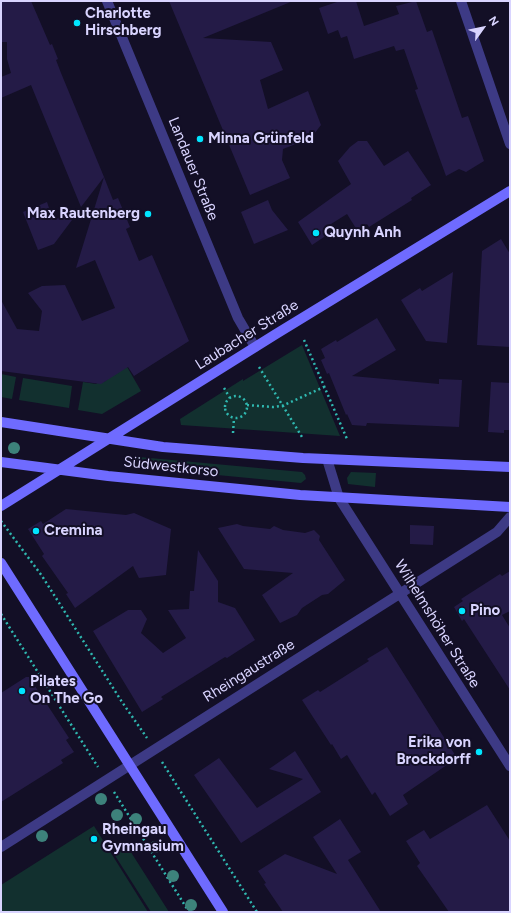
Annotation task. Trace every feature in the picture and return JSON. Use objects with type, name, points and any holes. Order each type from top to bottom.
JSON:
[{"type":"street","name":"Landauer Straße","points":[[107,1],[238,318],[255,348]]},
{"type":"street","points":[[460,1],[510,144]]},
{"type":"street","name":"Laubacher Straße","points":[[1,506],[510,191]]},
{"type":"street","name":"Südwestkorso","points":[[1,422],[163,447],[327,459],[510,467]]},
{"type":"street","points":[[327,459],[339,498]]},
{"type":"street","name":"Südwestkorso","points":[[1,462],[59,470],[339,498],[510,507]]},
{"type":"street","name":"Wilhelmshöher Straße","points":[[339,498],[510,766]]},
{"type":"street","name":"Rheingaustraße","points":[[1,846],[497,532],[510,517]]},
{"type":"street","points":[[1,563],[223,912]]},
{"type":"path","points":[[304,340],[347,439]]},
{"type":"path","points":[[259,367],[302,437]]},
{"type":"path","points":[[247,405],[243,416],[234,418],[227,415],[225,408],[227,400],[230,398],[240,397],[247,405],[273,407],[282,406],[324,387]]},
{"type":"path","points":[[224,388],[230,398]]},
{"type":"path","points":[[233,433],[234,418]]},
{"type":"path","points":[[1,520],[42,576],[122,702],[148,740]]},
{"type":"path","points":[[1,614],[100,771]]},
{"type":"path","points":[[160,758],[257,912]]},
{"type":"path","points":[[112,788],[188,912]]},
{"type":"green space","points":[[302,345],[340,436],[181,425],[180,419],[243,379],[243,381]]},
{"type":"green space","points":[[126,365],[141,391],[102,414],[78,410],[83,382],[96,384],[102,379],[104,382]]},
{"type":"green space","points":[[1,374],[16,377],[12,399],[1,397]]},
{"type":"green space","points":[[23,378],[72,386],[69,408],[19,400]]},
{"type":"green space","points":[[139,457],[302,472],[306,479],[301,483],[123,466]]},
{"type":"green space","points":[[351,472],[376,473],[375,487],[348,484],[347,478]]},
{"type":"green space","name":"Rheingau Gymnasium","points":[[94,826],[148,912],[1,912],[1,885]]},
{"type":"green space","points":[[127,846],[169,912],[151,912],[114,854]]},
{"type":"building","points":[[1,1],[31,1],[50,45],[52,44],[58,59],[56,60],[61,73],[104,177],[81,207],[31,85],[1,98],[1,77],[11,73],[7,59],[7,42],[1,42]]},
{"type":"building","points":[[169,1],[293,1],[203,38],[271,42],[283,70],[260,80],[268,109],[308,91],[321,125],[311,138],[283,149],[282,160],[290,178],[250,195]]},
{"type":"building","points":[[340,1],[356,1],[364,26],[399,14],[396,6],[416,1],[427,32],[432,30],[462,118],[468,116],[484,161],[466,172],[459,169],[446,176],[415,90],[418,89],[404,49],[396,51],[394,46],[354,59],[347,36],[341,38],[338,30],[328,34],[319,8]]},
{"type":"building","points":[[358,141],[367,141],[384,166],[408,151],[431,185],[411,198],[412,200],[369,227],[367,224],[357,230],[347,214],[323,229],[327,235],[312,245],[298,222],[351,184],[338,161],[350,147]]},
{"type":"building","points":[[104,177],[113,200],[118,198],[130,227],[126,229],[139,261],[152,255],[189,341],[134,376],[128,367],[101,384],[1,371],[1,300],[17,329],[39,331],[42,311],[28,293],[42,286],[65,285],[82,321],[115,308],[95,260],[76,268]]},
{"type":"building","points":[[268,200],[272,210],[288,230],[254,244],[241,212]]},
{"type":"building","points":[[47,202],[53,220],[81,208],[54,244],[38,250],[23,212]]},
{"type":"building","points":[[501,239],[510,254],[510,347],[477,345],[482,251]]},
{"type":"building","points":[[453,272],[447,343],[426,341],[401,300],[420,288],[422,291]]},
{"type":"building","points":[[377,318],[396,350],[352,376],[439,384],[439,379],[462,380],[459,427],[367,423],[366,426],[352,425],[347,414],[346,415],[329,373],[327,374],[321,360],[325,358],[321,349],[336,340],[337,342]]},
{"type":"building","points":[[491,382],[510,383],[510,430],[504,430],[504,433],[488,432]]},
{"type":"building","points":[[66,509],[126,515],[134,513],[171,529],[166,575],[139,578],[133,566],[75,608],[66,594],[68,593],[42,556],[44,554],[28,529],[41,521],[43,524]]},
{"type":"building","points":[[237,524],[270,529],[274,526],[283,530],[305,533],[314,530],[320,536],[319,540],[345,580],[328,594],[322,595],[302,608],[297,615],[280,623],[262,595],[293,573],[244,569],[218,528]]},
{"type":"building","points":[[410,525],[434,526],[433,545],[410,544]]},
{"type":"building","points":[[198,550],[218,581],[218,602],[235,608],[255,640],[161,697],[163,699],[142,712],[93,631],[128,610],[141,610],[147,619],[141,633],[163,653],[186,638],[168,610],[189,609],[190,591],[194,591]]},
{"type":"building","points":[[510,571],[510,611],[502,615],[510,628],[510,690],[464,619],[462,621],[454,607],[463,601],[461,599],[500,574],[502,576]]},
{"type":"building","points":[[387,647],[457,758],[403,795],[408,804],[390,816],[375,792],[372,795],[347,755],[341,759],[302,700],[318,690],[320,692],[369,661],[367,659]]},
{"type":"building","points":[[26,677],[29,677],[69,738],[66,740],[74,752],[61,760],[63,763],[1,802],[1,693]]},
{"type":"building","points":[[295,751],[321,792],[241,843],[194,775],[219,758],[257,808],[303,779],[269,769]]},
{"type":"building","points":[[487,805],[510,841],[510,912],[449,912],[417,866],[420,863],[406,841],[424,830],[430,839]]},
{"type":"building","points":[[340,819],[361,852],[348,860],[381,912],[283,912],[264,884],[266,883],[258,871],[285,854],[337,874],[313,837]]},
{"type":"place","name":"Charlotte Hirschberg","points":[[77,23]]},
{"type":"place","name":"Minna Grünfeld","points":[[200,139]]},
{"type":"place","name":"Max Rautenberg","points":[[148,214]]},
{"type":"place","name":"Quynh Anh","points":[[316,233]]},
{"type":"place","name":"Cremina","points":[[36,531]]},
{"type":"place","name":"Pino","points":[[462,611]]},
{"type":"place","name":"Pilates On The Go","points":[[22,691]]},
{"type":"place","name":"Erika von Brockdorff","points":[[479,752]]},
{"type":"place","name":"Rheingau Gymnasium","points":[[94,839]]}]
